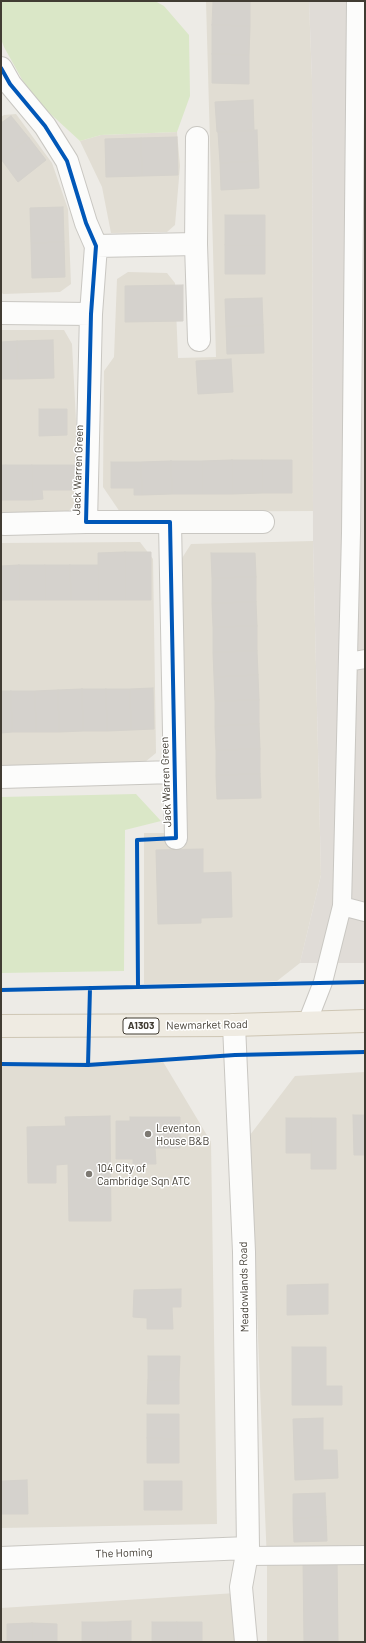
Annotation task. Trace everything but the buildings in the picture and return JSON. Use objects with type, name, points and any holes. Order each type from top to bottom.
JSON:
[{"type":"main road","name":"Newmarket Road","points":[[1,1026],[234,1025],[365,1021]]},
{"type":"street","name":"Jack Warren Green","points":[[4,81],[45,126],[67,161],[86,223],[96,246],[91,314],[86,522],[170,522],[176,838]]},
{"type":"street","points":[[197,138],[196,244],[199,340]]},
{"type":"street","points":[[96,246],[196,244]]},
{"type":"street","points":[[1,313],[91,314]]},
{"type":"street","points":[[4,524],[86,522]]},
{"type":"street","points":[[170,522],[263,522]]},
{"type":"street","points":[[1,777],[174,772]]},
{"type":"street","name":"Meadowlands Road","points":[[234,1025],[244,1252],[247,1552],[241,1587],[246,1642]]},
{"type":"street","name":"The Homing","points":[[1,1558],[247,1552]]},
{"type":"lane","points":[[308,1023],[323,982],[342,906],[348,662],[358,532],[356,1]]},
{"type":"lane","points":[[348,662],[365,660]]},
{"type":"lane","points":[[342,906],[365,912]]},
{"type":"lane","points":[[247,1552],[365,1555]]},
{"type":"shaded area","points":[[206,1],[309,1],[312,80],[313,511],[120,512],[103,487],[104,371],[114,357],[117,279],[128,272],[167,273],[175,283],[178,358],[216,357]]},
{"type":"shaded area","points":[[309,1],[365,1],[365,963],[300,963],[321,875],[313,541],[312,80]]},
{"type":"shaded area","points":[[16,114],[52,163],[68,209],[71,284],[60,292],[3,294],[1,292],[1,117],[4,115]]},
{"type":"shaded area","points":[[177,132],[180,166],[175,225],[167,232],[111,233],[102,187],[80,141],[101,135]]},
{"type":"shaded area","points":[[1,330],[64,330],[72,344],[80,498],[67,513],[1,514]]},
{"type":"shaded area","points":[[313,541],[321,875],[300,963],[277,981],[144,984],[144,833],[186,833],[177,566],[191,544]]},
{"type":"shaded area","points":[[140,542],[153,559],[156,753],[139,767],[1,768],[1,543]]},
{"type":"shaded area","points":[[162,1060],[211,1142],[217,1524],[1,1528],[1,1065]]},
{"type":"shaded area","points":[[365,1072],[365,1642],[267,1642],[267,1563],[250,1135],[295,1076]]},
{"type":"shaded area","points":[[236,1593],[236,1642],[1,1642],[1,1608]]},
{"type":"green space","points":[[1,1],[155,1],[164,6],[189,35],[190,96],[177,132],[101,135],[80,141],[43,107],[24,83],[1,39]]},
{"type":"green space","points":[[136,794],[161,821],[125,830],[124,971],[1,973],[1,797]]},
{"type":"cycle path","points":[[1,68],[10,84],[45,126],[67,161],[86,223],[96,246],[91,314],[86,522],[170,522],[176,838],[137,840],[138,987]]},
{"type":"cycle path","points":[[1,990],[365,982]]},
{"type":"cycle path","points":[[88,1065],[90,988]]},
{"type":"cycle path","points":[[1,1064],[88,1065],[235,1055],[365,1052]]},
{"type":"place","name":"Leventon House B&B","points":[[148,1134]]},
{"type":"place","name":"104 City of Cambridge Sqn ATC","points":[[89,1174]]}]
